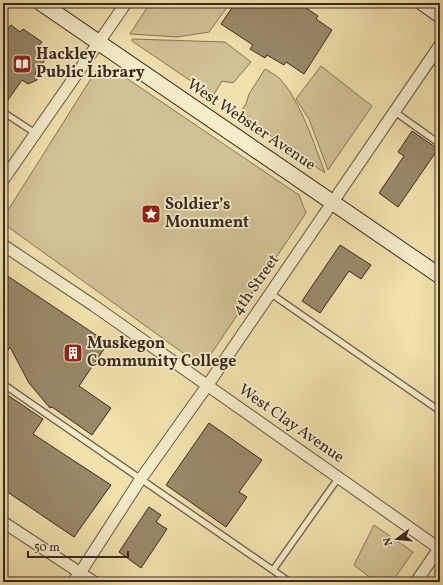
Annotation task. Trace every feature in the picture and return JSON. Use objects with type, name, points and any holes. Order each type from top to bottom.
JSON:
[{"type":"main road","name":"West Webster Avenue","points":[[41,3],[100,42],[211,121],[440,276]]},
{"type":"main road","points":[[423,3],[440,15]]},
{"type":"street","points":[[3,180],[126,3]]},
{"type":"street","name":"4th Street","points":[[73,582],[140,480],[207,386],[440,45]]},
{"type":"street","name":"West Clay Avenue","points":[[3,245],[93,305],[440,548]]},
{"type":"street","points":[[3,522],[94,582]]},
{"type":"street","points":[[416,582],[440,548]]},
{"type":"lane","points":[[3,112],[35,133]]},
{"type":"lane","points":[[395,112],[440,144]]},
{"type":"lane","points":[[270,293],[440,411]]},
{"type":"lane","points":[[3,384],[140,480],[290,582]]},
{"type":"lane","points":[[273,570],[340,477]]},
{"type":"shaded area","points":[[150,3],[230,3],[209,32],[177,37],[130,34]]},
{"type":"shaded area","points":[[132,39],[225,42],[251,62],[233,83],[222,81],[213,96],[132,41]]},
{"type":"shaded area","points":[[321,66],[372,106],[328,170],[309,119],[296,99]]},
{"type":"shaded area","points":[[97,69],[113,69],[299,195],[306,213],[209,357],[190,358],[4,224],[5,215]]},
{"type":"shaded area","points":[[265,69],[280,79],[294,99],[312,137],[325,173],[239,114],[246,104],[249,94]]},
{"type":"shaded area","points":[[374,525],[413,552],[392,582],[376,582],[354,565]]},
{"type":"building","points":[[235,3],[299,3],[318,16],[316,19],[332,30],[304,74],[286,62],[284,65],[267,55],[265,58],[250,49],[253,45],[221,24]]},
{"type":"building","name":"Hackley Public Library","points":[[11,25],[20,32],[23,29],[42,42],[37,48],[48,56],[35,73],[37,80],[28,84],[22,80],[3,107],[3,36]]},
{"type":"building","points":[[412,131],[438,149],[398,207],[379,193],[404,156],[398,152]]},
{"type":"building","points":[[340,245],[371,265],[361,279],[349,271],[320,313],[302,301]]},
{"type":"building","name":"Muskegon Community College","points":[[3,273],[108,343],[79,386],[111,408],[92,435],[52,407],[50,408],[29,383],[10,347],[3,358]]},
{"type":"building","points":[[3,392],[43,419],[33,434],[111,485],[74,537],[3,489]]},
{"type":"building","points":[[209,423],[262,460],[239,492],[247,497],[226,527],[166,485]]},
{"type":"building","points":[[149,507],[161,515],[156,522],[167,529],[141,568],[119,552]]},
{"type":"place","name":"Hackley Public Library","points":[[22,64]]},
{"type":"place","name":"Soldier’s Monument","points":[[151,214]]},
{"type":"place","name":"Muskegon Community College","points":[[73,353]]}]
